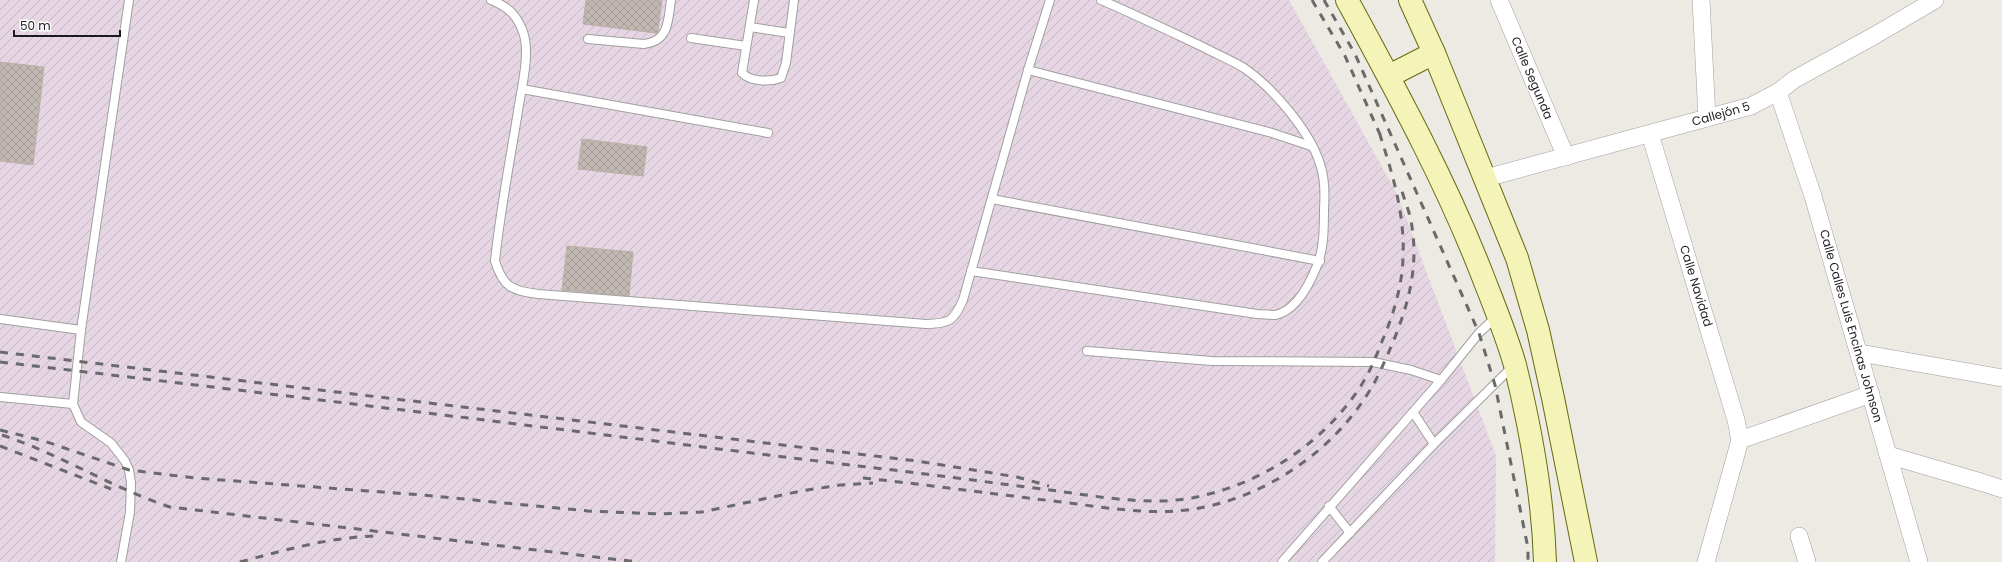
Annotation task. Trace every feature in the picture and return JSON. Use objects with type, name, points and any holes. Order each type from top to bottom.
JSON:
[{"type":"main road","points":[[1347,0],[1389,76],[1443,184],[1473,250],[1498,315],[1514,364],[1537,465],[1544,518],[1546,562]]},
{"type":"main road","points":[[1410,0],[1434,52],[1517,258],[1538,330],[1586,562]]},
{"type":"main road","points":[[1389,76],[1434,52]]},
{"type":"street","name":"Calle Segunda","points":[[1499,0],[1566,157]]},
{"type":"street","points":[[1701,0],[1707,118]]},
{"type":"street","name":"Callejón 5","points":[[1486,178],[1751,106],[1778,92],[1802,75],[1872,37],[1935,0]]},
{"type":"street","name":"Calle Calles Luis Encinas Johnson","points":[[1778,92],[1814,196],[1919,562]]},
{"type":"street","name":"Calle Navidad","points":[[1650,134],[1736,420],[1740,440]]},
{"type":"street","points":[[1860,353],[2002,378]]},
{"type":"street","points":[[1706,562],[1740,440],[1871,394]]},
{"type":"street","points":[[1888,455],[1984,482],[2002,489]]},
{"type":"street","points":[[1799,536],[1807,562]]},
{"type":"lane","points":[[121,562],[130,512],[131,483],[129,470],[125,461],[111,443],[81,422],[73,404],[81,330],[129,0]]},
{"type":"lane","points":[[490,0],[506,6],[518,20],[525,37],[525,58],[522,89],[496,261],[500,276],[509,287],[515,290],[538,294],[926,324],[946,323],[956,315],[963,300],[1028,70],[1050,0]]},
{"type":"lane","points":[[588,39],[644,44],[659,40],[667,25],[671,0]]},
{"type":"lane","points":[[754,0],[742,73],[752,80],[775,80],[781,78],[784,73],[794,0]]},
{"type":"lane","points":[[971,271],[1257,314],[1276,314],[1288,308],[1300,296],[1320,261],[1324,226],[1325,187],[1320,163],[1299,125],[1275,94],[1243,67],[1153,22],[1101,0]]},
{"type":"lane","points":[[750,27],[789,33]]},
{"type":"lane","points":[[691,38],[746,46]]},
{"type":"lane","points":[[1028,70],[1272,133],[1311,146]]},
{"type":"lane","points":[[522,89],[768,132]]},
{"type":"lane","points":[[992,199],[1320,261]]},
{"type":"lane","points":[[1282,562],[1329,506],[1441,380],[1479,333],[1498,315]]},
{"type":"lane","points":[[0,319],[81,330]]},
{"type":"lane","points":[[1087,351],[1212,361],[1373,362],[1411,370],[1441,380]]},
{"type":"lane","points":[[1322,562],[1434,444],[1514,364]]},
{"type":"lane","points":[[0,397],[73,404]]},
{"type":"lane","points":[[1413,412],[1434,444]]},
{"type":"lane","points":[[1329,506],[1350,533]]},
{"type":"shaded area","points":[[0,0],[1289,0],[1397,194],[1496,456],[1495,562],[0,562]]},
{"type":"building","points":[[586,0],[662,0],[658,31],[656,33],[583,24]]},
{"type":"building","points":[[0,62],[44,67],[33,165],[0,161]]},
{"type":"building","points":[[582,139],[647,147],[643,176],[578,169]]},
{"type":"building","points":[[567,246],[633,252],[629,296],[562,290]]},
{"type":"railway","points":[[1312,0],[1345,56],[1382,139]]},
{"type":"railway","points":[[1324,0],[1355,54],[1479,333],[1495,385],[1528,548],[1528,562]]},
{"type":"railway","points":[[0,362],[322,400],[1103,497],[1139,501],[1192,498],[1217,492],[1242,483],[1266,472],[1289,458],[1310,443],[1329,425],[1347,405],[1368,373],[1394,309],[1401,279],[1403,258],[1400,211],[1394,180],[1380,135]]},
{"type":"railway","points":[[863,478],[1108,508],[1156,512],[1187,510],[1218,504],[1248,494],[1276,480],[1303,462],[1328,442],[1350,418],[1368,393],[1391,348],[1409,295],[1414,259],[1414,240],[1411,221],[1401,188]]},
{"type":"railway","points":[[0,352],[917,461],[1017,477],[1049,486]]},
{"type":"railway","points":[[0,430],[44,441],[129,470],[195,478],[422,495],[588,511],[661,514],[702,512],[801,491],[840,485],[873,483]]},
{"type":"railway","points":[[2,435],[45,452],[127,490],[170,507],[638,562]]},
{"type":"railway","points":[[0,446],[111,489]]},
{"type":"railway","points":[[240,562],[325,542],[377,536]]}]
